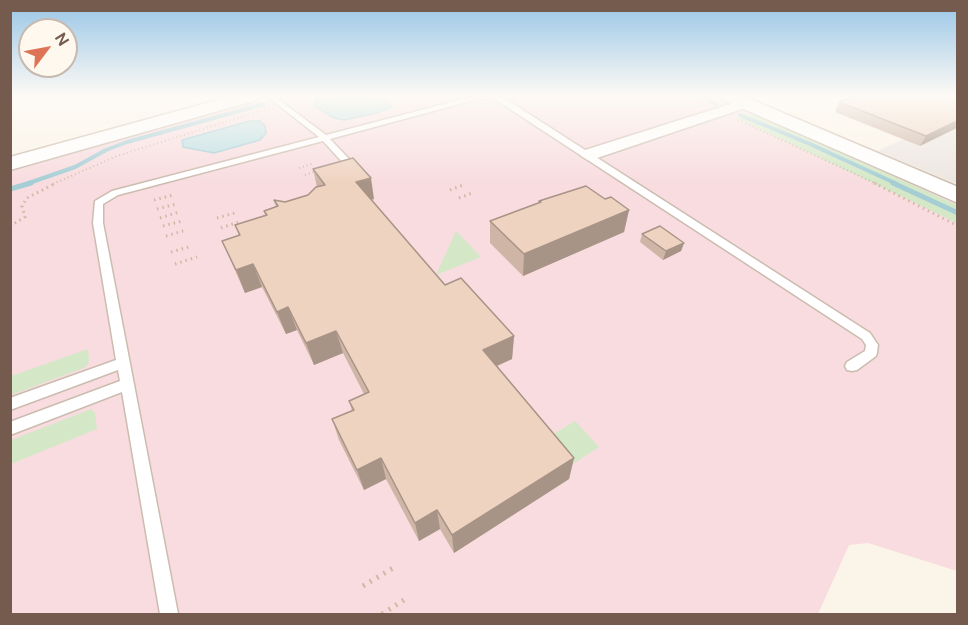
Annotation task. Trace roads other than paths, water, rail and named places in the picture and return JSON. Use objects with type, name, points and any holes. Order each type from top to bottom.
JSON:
[{"type":"street","points":[[10,164],[148,125]]},
{"type":"street","points":[[588,155],[676,125]]},
{"type":"street","points":[[784,125],[957,196]]},
{"type":"lane","points":[[309,125],[324,136],[347,162]]},
{"type":"lane","points":[[169,615],[98,223],[98,203],[104,197],[138,186],[367,125]]},
{"type":"lane","points":[[542,125],[866,336],[872,345],[871,353],[852,366]]},
{"type":"lane","points":[[10,404],[123,363]]},
{"type":"lane","points":[[10,429],[127,384]]},
{"type":"water","points":[[235,125],[264,125],[266,133],[260,140],[214,153],[183,147],[182,140]]},
{"type":"waterway","points":[[26,184],[75,167],[106,150],[127,142],[188,125]]},
{"type":"waterway","points":[[765,125],[897,184]]},
{"type":"waterway","points":[[10,189],[31,183]]},
{"type":"waterway","points":[[893,183],[958,213]]}]
